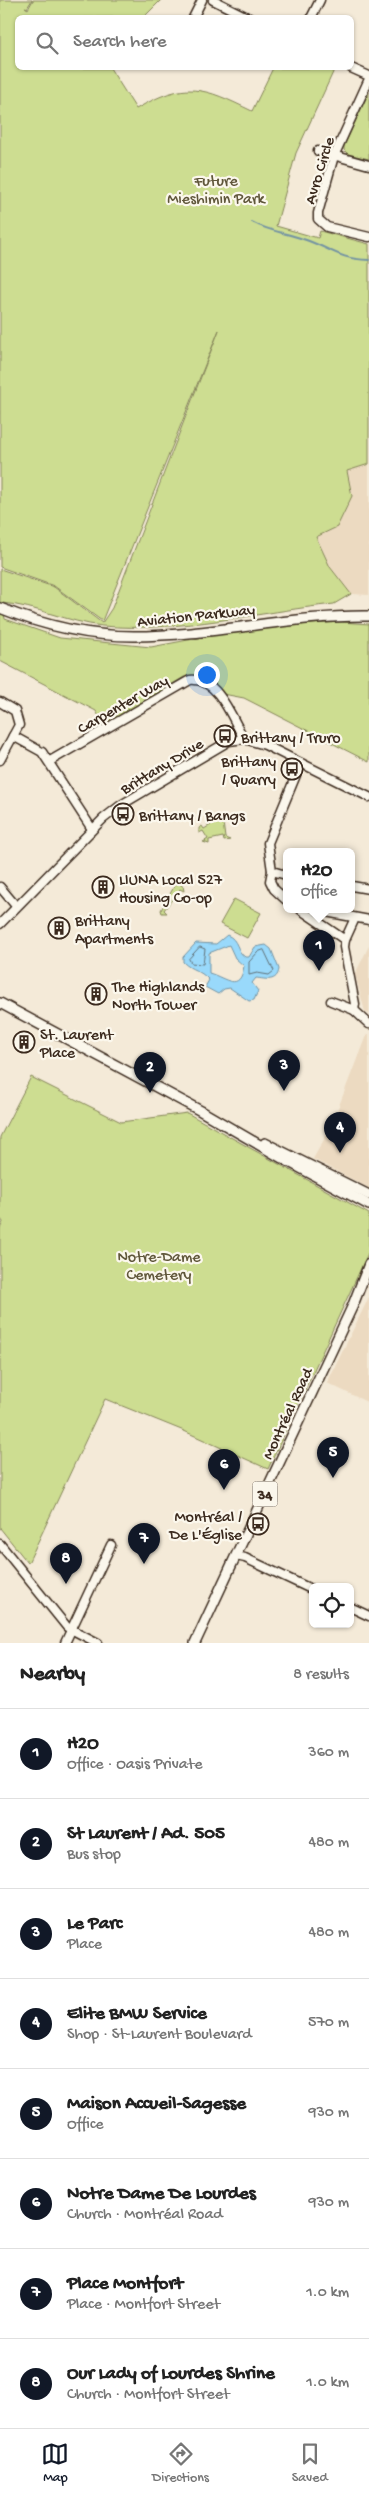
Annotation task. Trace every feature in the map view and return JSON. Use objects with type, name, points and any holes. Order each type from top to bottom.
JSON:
[{"type":"main road","name":"Aviation Parkway","points":[[0,608],[66,628],[133,636],[179,633],[307,618],[369,616]]},
{"type":"main road","points":[[0,1003],[240,1132],[310,1164],[369,1206]]},
{"type":"main road","points":[[335,1182],[369,1195]]},
{"type":"main road","name":"Montréal Road","points":[[195,1643],[353,1305],[369,1264]]},
{"type":"main road","name":"Montréal Road","points":[[353,1305],[369,1280]]},
{"type":"street","points":[[194,15],[202,0]]},
{"type":"street","points":[[212,0],[243,15]]},
{"type":"street","points":[[312,15],[320,0]]},
{"type":"street","points":[[354,69],[369,78]]},
{"type":"street","name":"Avro Circle","points":[[369,78],[334,156],[318,218],[327,227],[369,238]]},
{"type":"street","points":[[318,151],[369,165]]},
{"type":"street","name":"Carpenter Way","points":[[50,761],[184,682],[198,679],[209,684],[216,691],[244,739]]},
{"type":"street","points":[[0,702],[15,711],[19,725],[0,760]]},
{"type":"street","points":[[13,736],[42,752],[50,761],[92,829]]},
{"type":"street","points":[[244,739],[265,744],[369,797]]},
{"type":"street","name":"Brittany Drive","points":[[0,924],[92,829],[121,805],[229,741],[244,739]]},
{"type":"street","points":[[283,897],[274,889],[270,881],[272,871],[268,843],[301,763]]},
{"type":"street","points":[[272,871],[283,873]]},
{"type":"street","points":[[0,886],[16,906]]},
{"type":"street","points":[[355,887],[369,889]]},
{"type":"street","points":[[305,913],[345,940]]},
{"type":"street","points":[[329,913],[369,920]]},
{"type":"street","points":[[354,918],[345,940],[346,966],[355,1004],[354,1010]]},
{"type":"street","points":[[330,1001],[354,1010],[369,1024]]},
{"type":"street","points":[[0,1544],[71,1630],[98,1643]]},
{"type":"street","points":[[66,1643],[111,1545]]},
{"type":"street","points":[[236,1556],[243,1557],[309,1588]]},
{"type":"street","points":[[354,1609],[369,1616]]},
{"type":"shaded area","points":[[369,464],[369,595],[351,594],[330,567],[316,537],[337,527],[352,496],[347,471]]},
{"type":"shaded area","points":[[369,946],[369,1014],[365,1012],[355,974]]},
{"type":"shaded area","points":[[369,1032],[369,1188],[313,1159],[330,1129]]},
{"type":"shaded area","points":[[369,1297],[369,1403],[327,1383]]},
{"type":"green space","name":"Future Mieshimin Park","points":[[0,0],[32,0],[27,8],[25,7],[28,9],[33,0],[161,0],[146,15],[15,15],[15,70],[111,70],[136,109],[168,94],[194,90],[220,96],[252,111],[272,70],[334,70],[296,153],[276,226],[318,238],[320,231],[369,244],[369,464],[347,471],[352,496],[337,527],[316,537],[330,567],[351,594],[334,604],[219,621],[160,627],[102,626],[27,607],[2,603],[5,619],[60,638],[151,647],[252,628],[341,622],[369,624],[369,762],[244,698],[223,694],[209,680],[184,677],[104,725],[96,711],[0,661],[0,569],[54,587],[102,623],[112,608],[219,330],[102,621],[54,586],[0,567]]},
{"type":"green space","points":[[369,92],[369,159],[348,154],[344,150],[344,146]]},
{"type":"green space","points":[[217,816],[226,819],[227,821],[223,822],[225,838],[230,840],[224,841],[223,837],[209,840],[209,844],[203,842],[208,839],[203,831],[199,833],[199,828],[202,826],[204,829],[219,820]]},
{"type":"green space","points":[[178,883],[183,886],[184,891],[180,889],[164,910],[167,913],[162,913],[161,910]]},
{"type":"green space","points":[[234,899],[261,913],[247,938],[220,924]]},
{"type":"green space","name":"Notre-Dame Cemetery","points":[[31,1077],[121,1122],[187,1113],[369,1214],[369,1251],[268,1469],[184,1431],[105,1399],[28,1563],[0,1528],[0,1229],[3,1222],[0,1218],[0,1137]]},
{"type":"water","points":[[227,935],[234,940],[245,957],[249,957],[255,947],[266,945],[271,949],[279,969],[278,973],[270,979],[256,978],[252,983],[258,991],[254,1000],[249,1001],[230,988],[224,989],[218,994],[205,987],[209,980],[205,976],[183,962],[183,957],[196,943],[216,944]],"holes":[[[229,945],[235,958],[244,966],[242,974],[236,981],[226,980],[209,973],[209,953]]]},
{"type":"waterway","points":[[252,222],[264,228],[313,242],[349,258],[369,260]]},
{"type":"place","name":"Brittany / Truro","points":[[225,736]]},
{"type":"place","name":"Brittany / Quarry","points":[[292,769]]},
{"type":"place","name":"Brittany / Bangs","points":[[123,814]]},
{"type":"place","name":"LIUNA Local 527 Housing Co-op","points":[[103,887]]},
{"type":"place","name":"Brittany Apartments","points":[[59,928]]},
{"type":"place","name":"H2O","points":[[319,971]]},
{"type":"place","name":"The Highlands North Tower","points":[[96,994]]},
{"type":"place","name":"St. Laurent Place","points":[[24,1042]]},
{"type":"place","name":"Le Parc","points":[[284,1091]]},
{"type":"place","name":"St Laurent / Ad. 505","points":[[150,1093]]},
{"type":"place","name":"Elite BMW Service","points":[[340,1153]]},
{"type":"place","name":"Maison Accueil-Sagesse","points":[[333,1478]]},
{"type":"place","name":"Notre Dame De Lourdes","points":[[224,1490]]},
{"type":"place","name":"Montréal / De L'Église","points":[[258,1524]]},
{"type":"place","name":"Place Montfort","points":[[144,1564]]},
{"type":"place","name":"Our Lady of Lourdes Shrine","points":[[66,1584]]}]
